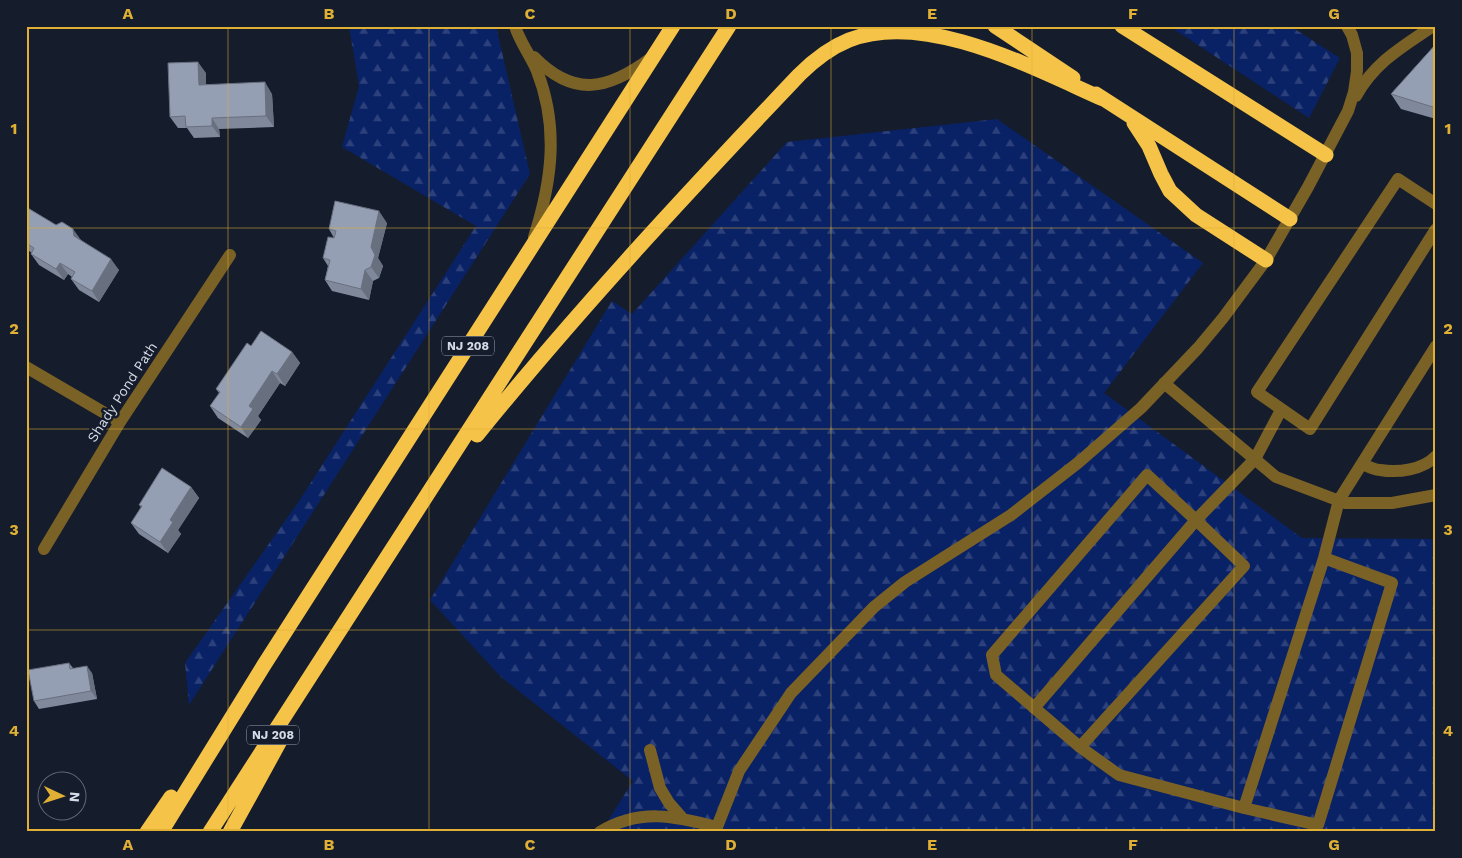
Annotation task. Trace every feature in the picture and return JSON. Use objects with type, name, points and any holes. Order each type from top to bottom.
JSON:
[{"type":"highway","name":"NJ 208","points":[[161,832],[264,665],[673,26]]},
{"type":"highway","name":"NJ 208","points":[[210,832],[729,26]]},
{"type":"highway","points":[[995,26],[1290,219]]},
{"type":"highway","points":[[1122,26],[1326,155]]},
{"type":"highway","points":[[430,492],[534,364],[611,276],[804,70],[834,47],[848,40],[881,32],[899,31],[936,36],[998,54],[1103,98]]},
{"type":"highway","points":[[1129,115],[1149,146],[1170,191],[1196,214],[1266,260]]},
{"type":"highway","points":[[230,832],[336,638]]},
{"type":"highway","points":[[147,832],[264,665]]},
{"type":"street","points":[[514,26],[528,52],[544,92],[552,141],[546,194],[531,247]]},
{"type":"street","points":[[1347,26],[1352,35],[1357,53],[1354,92],[1348,111]]},
{"type":"street","points":[[600,832],[629,819],[658,815],[683,819],[716,829],[739,771],[791,693],[874,607],[905,582],[1004,520],[1044,490],[1110,435],[1164,384],[1198,348],[1266,260],[1326,155],[1357,94],[1379,64],[1433,26]]},
{"type":"street","points":[[528,52],[560,78],[575,84],[593,85],[608,83],[624,76],[655,55]]},
{"type":"street","points":[[1436,204],[1398,179],[1257,392],[1310,429],[1436,229]]},
{"type":"street","name":"Shady Pond Path","points":[[44,549],[120,422],[230,255]]},
{"type":"street","points":[[1244,808],[1324,558],[1339,500],[1436,346]]},
{"type":"street","points":[[26,367],[120,422]]},
{"type":"street","points":[[1164,384],[1276,477],[1345,503],[1392,503],[1436,495]]},
{"type":"street","points":[[1034,708],[1196,520],[1255,459],[1281,410]]},
{"type":"street","points":[[1362,464],[1379,470],[1399,471],[1421,466],[1436,456]]},
{"type":"street","points":[[1080,747],[1244,566],[1147,475],[992,655],[996,675],[1080,747],[1119,775],[1244,808],[1318,825],[1392,583],[1324,558]]},
{"type":"street","points":[[650,750],[660,788],[669,803],[683,819]]},
{"type":"green space","points":[[349,26],[496,26],[530,174],[189,705],[185,663],[299,501],[476,226],[342,147],[359,86]]},
{"type":"green space","points":[[1169,26],[1290,26],[1340,58],[1309,118]]},
{"type":"green space","points":[[997,119],[1203,263],[1104,393],[1302,538],[1436,539],[1436,832],[601,832],[633,781],[501,677],[430,600],[612,301],[632,314],[787,142]]},
{"type":"building","points":[[1436,44],[1436,108],[1391,94]]},
{"type":"building","points":[[198,62],[199,85],[265,82],[266,116],[212,118],[212,126],[186,127],[185,116],[170,117],[168,63]]},
{"type":"building","points":[[335,201],[379,211],[371,247],[375,255],[371,267],[365,270],[361,289],[325,280],[330,260],[323,258],[328,237],[334,238],[336,231],[329,229]]},
{"type":"building","points":[[26,207],[56,225],[62,222],[73,229],[74,236],[111,259],[92,291],[71,279],[75,272],[60,263],[56,269],[31,254],[34,248],[26,243]]},
{"type":"building","points":[[261,331],[292,352],[277,374],[272,371],[249,406],[253,409],[241,427],[210,406],[220,392],[216,389],[247,343],[251,346]]},
{"type":"building","points":[[162,468],[191,487],[170,520],[173,522],[160,542],[131,523],[142,506],[139,505]]},
{"type":"building","points":[[69,663],[70,669],[87,666],[91,691],[34,701],[28,670]]}]
